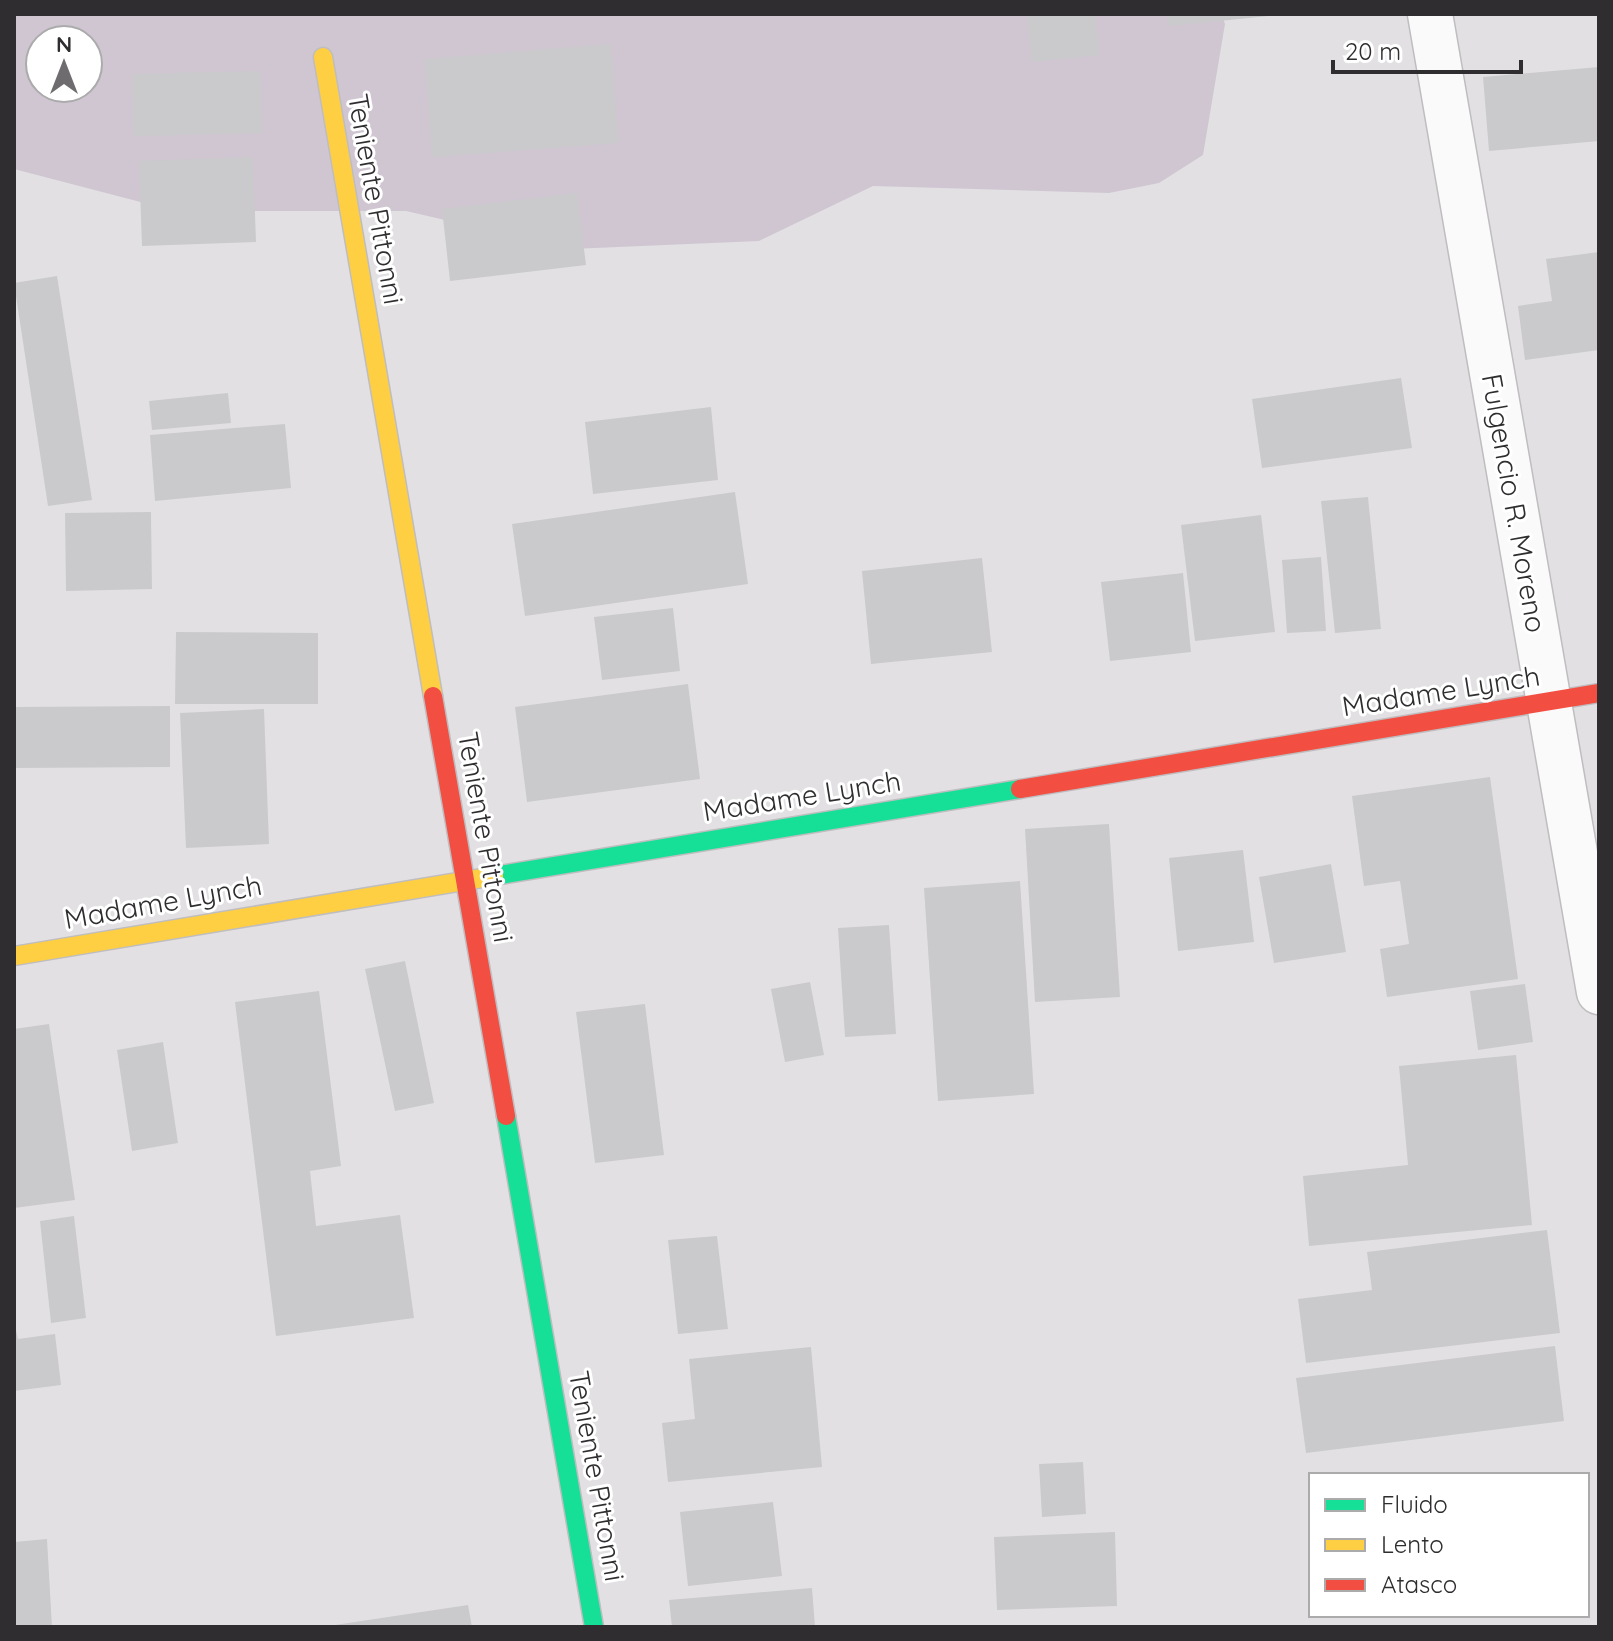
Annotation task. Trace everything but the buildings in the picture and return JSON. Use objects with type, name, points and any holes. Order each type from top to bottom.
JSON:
[{"type":"street","name":"Fulgencio R. Moreno","points":[[1430,14],[1599,992]]},
{"type":"street","name":"Teniente Pittonni","points":[[323,57],[594,1627]]},
{"type":"street","name":"Madame Lynch","points":[[14,956],[1599,693]]},
{"type":"shaded area","points":[[14,14],[1221,14],[1225,24],[1203,155],[1159,183],[1109,193],[873,186],[759,241],[571,249],[406,211],[175,211],[14,169]]},
{"type":"traffic: fast","points":[[494,876],[1020,789]]},
{"type":"traffic: fast","points":[[506,1116],[594,1627]]},
{"type":"traffic: slow","points":[[323,57],[433,696]]},
{"type":"traffic: slow","points":[[14,956],[494,876]]},
{"type":"traffic: jam","points":[[1020,789],[1599,693]]},
{"type":"traffic: jam","points":[[433,696],[506,1116]]}]
